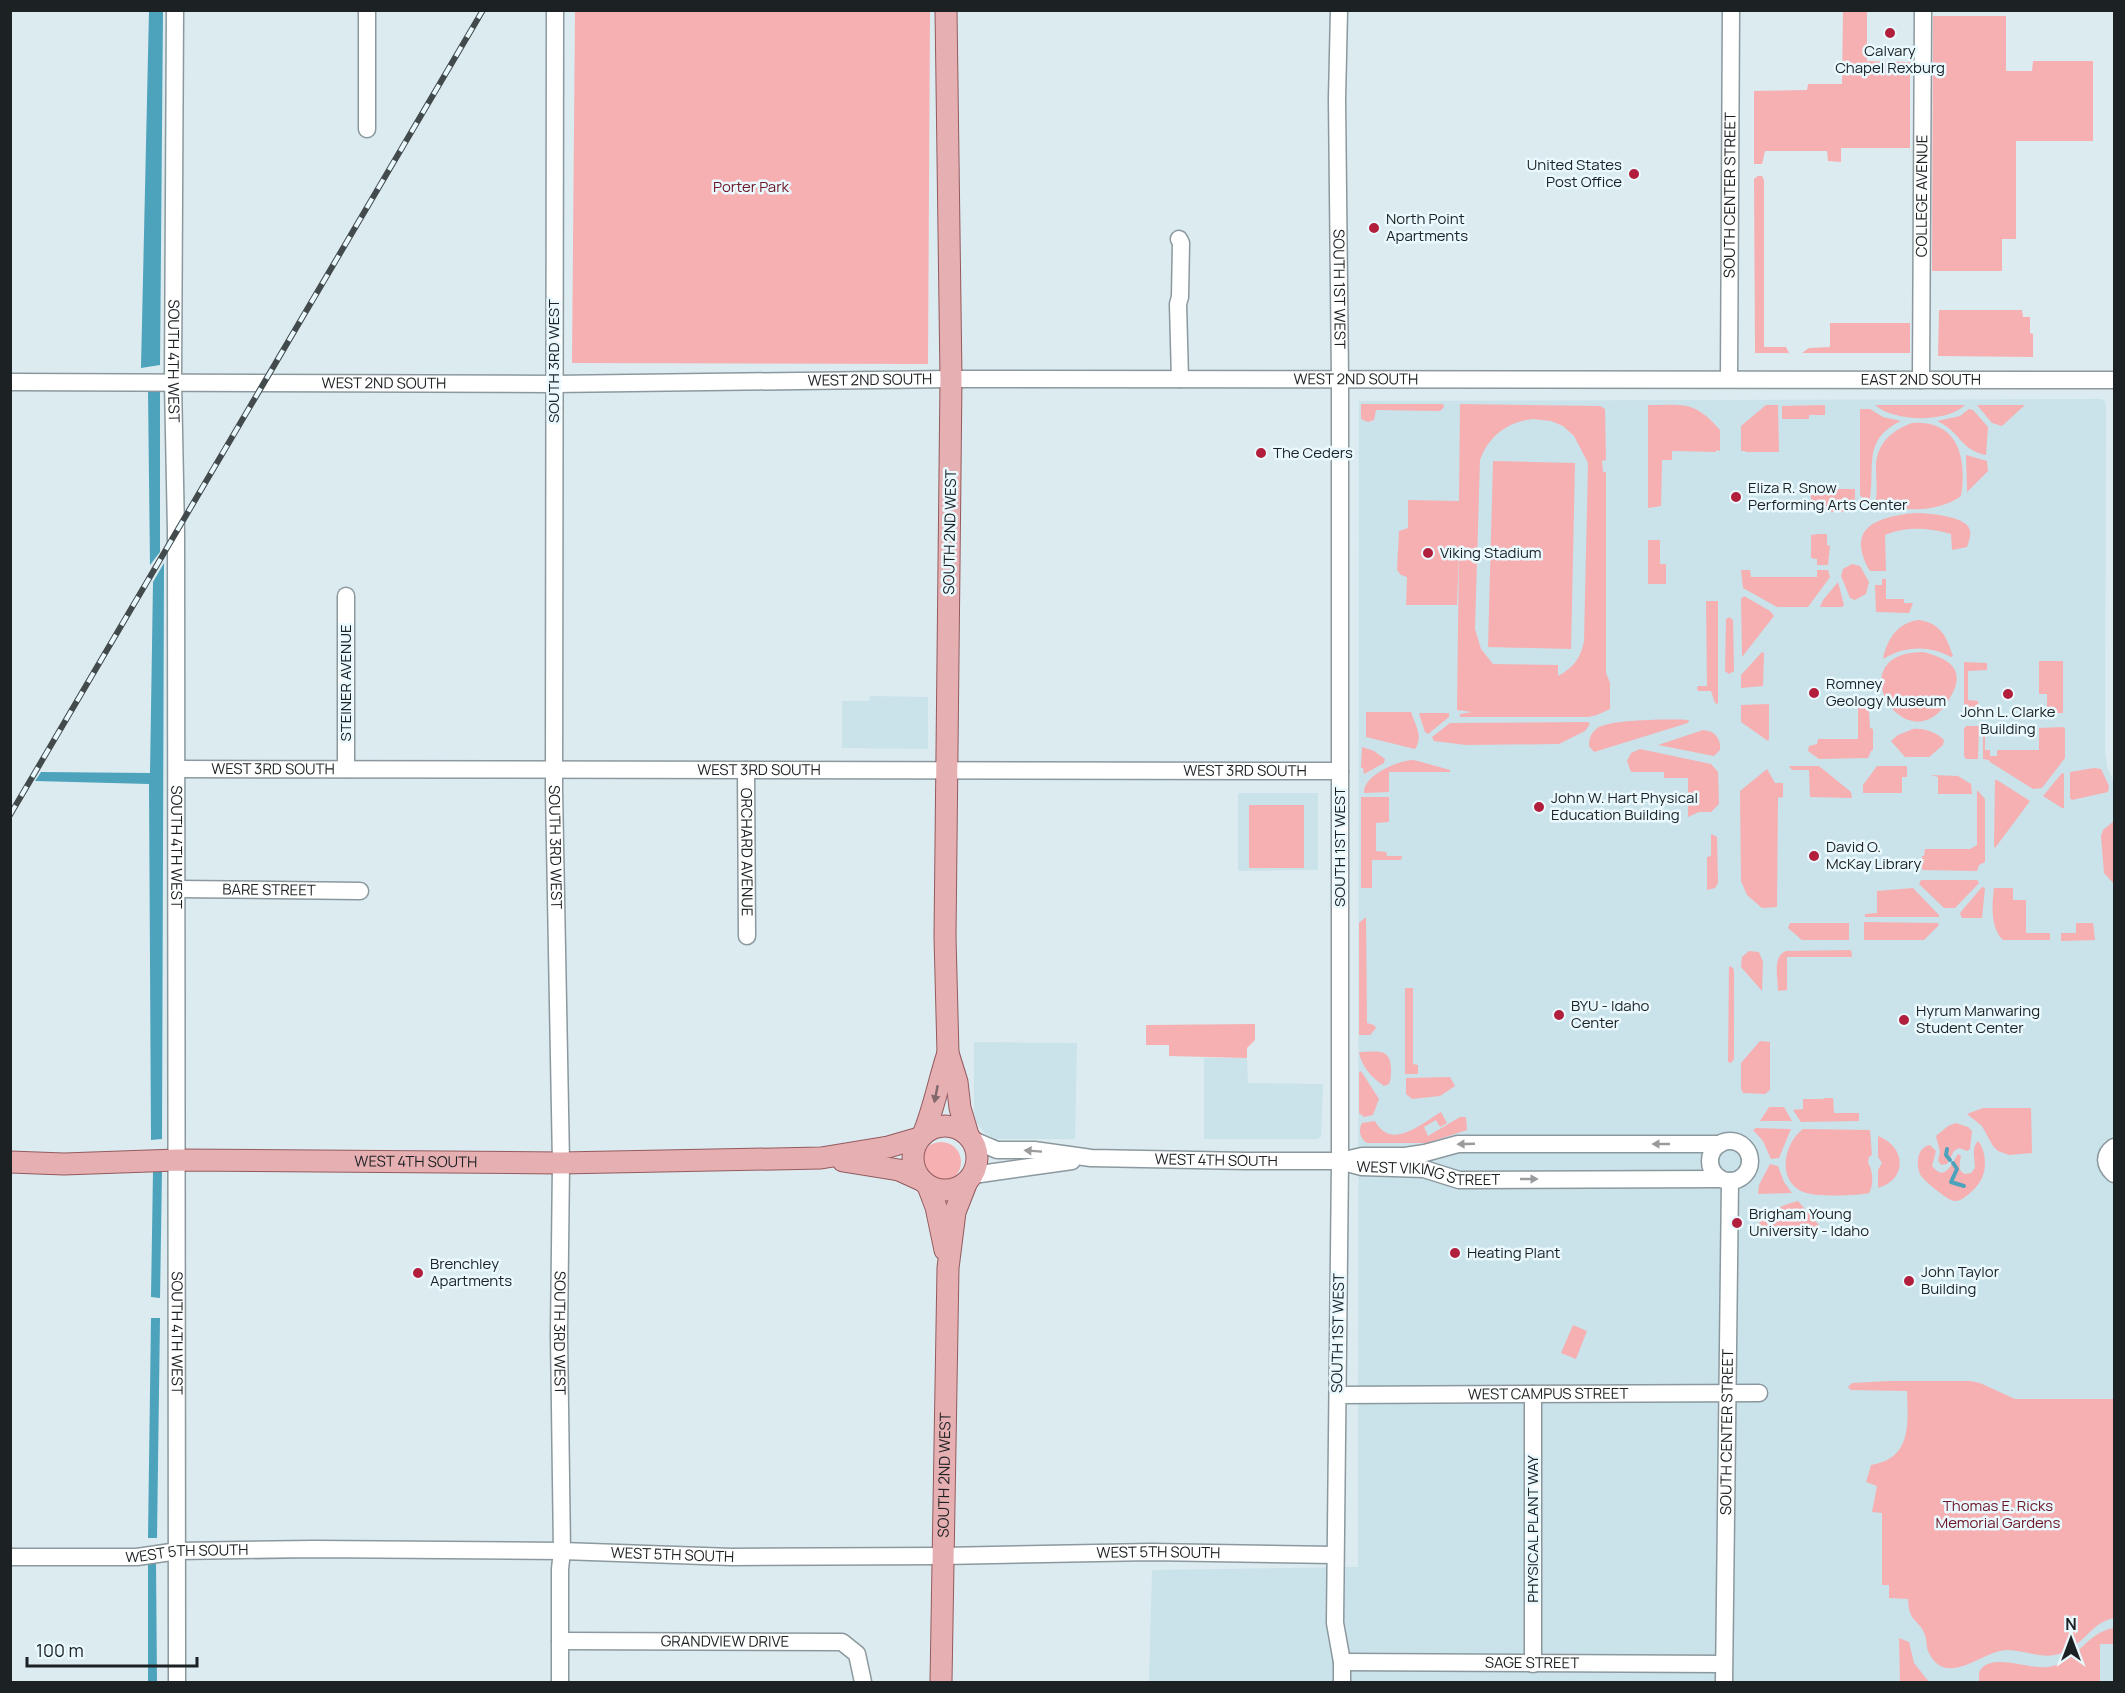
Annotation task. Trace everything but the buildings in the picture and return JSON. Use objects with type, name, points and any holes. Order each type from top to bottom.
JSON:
[{"type":"main road","name":"SOUTH 2ND WEST","points":[[946,10],[951,379],[945,936],[948,1053],[957,1082],[960,1108],[970,1137]]},
{"type":"main road","name":"SOUTH 2ND WEST","points":[[921,1136],[934,1107],[948,1053]]},
{"type":"main road","points":[[945,1126],[961,1130],[970,1137],[978,1157],[977,1166],[970,1179],[957,1189],[947,1191],[937,1190],[924,1183],[916,1172],[913,1155],[921,1136],[929,1130],[945,1126]]},
{"type":"main road","name":"WEST 4TH SOUTH","points":[[10,1162],[100,1164],[177,1160],[561,1163],[821,1158],[888,1147],[921,1136]]},
{"type":"main road","name":"WEST 4TH SOUTH","points":[[821,1158],[887,1167],[899,1170],[924,1183]]},
{"type":"main road","name":"SOUTH 2ND WEST","points":[[941,1683],[948,1268],[955,1212],[970,1179]]},
{"type":"main road","name":"SOUTH 2ND WEST","points":[[924,1183],[939,1222],[948,1268]]},
{"type":"street","name":"SOUTH 4TH WEST","points":[[175,10],[173,382],[177,769],[177,1683]]},
{"type":"street","points":[[367,10],[367,129]]},
{"type":"street","name":"SOUTH 3RD WEST","points":[[555,10],[554,770],[561,1163],[560,1683]]},
{"type":"street","name":"SOUTH 1ST WEST","points":[[1339,10],[1337,111],[1340,379],[1340,1161],[1335,1623],[1342,1662],[1342,1683]]},
{"type":"street","name":"SOUTH CENTER STREET","points":[[1729,379],[1731,10]]},
{"type":"street","name":"COLLEGE AVENUE","points":[[1921,380],[1923,10]]},
{"type":"street","points":[[1179,239],[1181,243],[1178,304],[1180,379]]},
{"type":"street","name":"WEST 2ND SOUTH","points":[[10,382],[554,384],[951,379],[1729,379]]},
{"type":"street","name":"EAST 2ND SOUTH","points":[[1729,379],[2115,381]]},
{"type":"street","name":"STEINER AVENUE","points":[[346,596],[346,770]]},
{"type":"street","name":"WEST 3RD SOUTH","points":[[177,769],[1340,771]]},
{"type":"street","name":"ORCHARD AVENUE","points":[[746,770],[747,936]]},
{"type":"street","name":"BARE STREET","points":[[177,889],[360,891]]},
{"type":"street","name":"WEST 4TH SOUTH","points":[[970,1137],[997,1150],[1034,1150],[1091,1158],[1340,1161]]},
{"type":"street","points":[[1736,1141],[1746,1148],[1751,1161],[1747,1173],[1736,1180],[1725,1180],[1716,1176],[1710,1164],[1713,1151],[1720,1144],[1736,1141]]},
{"type":"street","name":"WEST VIKING STREET","points":[[1340,1161],[1362,1156],[1405,1156],[1458,1144],[1720,1144]]},
{"type":"street","points":[[2115,1147],[2109,1151],[2106,1162],[2108,1168],[2115,1174]]},
{"type":"street","name":"WEST 4TH SOUTH","points":[[970,1179],[1091,1158]]},
{"type":"street","name":"WEST VIKING STREET","points":[[1340,1161],[1362,1167],[1424,1169],[1459,1180],[1725,1180]]},
{"type":"street","name":"SOUTH CENTER STREET","points":[[1724,1683],[1727,1393],[1725,1180]]},
{"type":"street","name":"WEST CAMPUS STREET","points":[[1338,1395],[1759,1393]]},
{"type":"street","name":"PHYSICAL PLANT WAY","points":[[1533,1394],[1533,1664]]},
{"type":"street","name":"WEST 5TH SOUTH","points":[[10,1557],[137,1557],[178,1551],[351,1549],[562,1551],[732,1557],[1151,1552],[1335,1555]]},
{"type":"street","name":"GRANDVIEW DRIVE","points":[[560,1641],[842,1642],[857,1654],[862,1683]]},
{"type":"street","name":"SAGE STREET","points":[[1342,1662],[1724,1664]]},
{"type":"shaded area","name":"Brigham Young University - Idaho","points":[[2104,400],[2106,405],[2105,751],[2107,767],[2114,781],[2114,1682],[1149,1682],[1152,1570],[1358,1567],[1359,401]]},
{"type":"shaded area","points":[[870,696],[928,697],[928,749],[842,748],[842,701],[869,701]]},
{"type":"shaded area","points":[[1238,793],[1318,793],[1318,870],[1238,871]]},
{"type":"shaded area","points":[[974,1042],[1077,1043],[1075,1139],[996,1139],[985,1133],[976,1122],[974,1113]]},
{"type":"shaded area","points":[[1204,1058],[1247,1058],[1248,1083],[1323,1084],[1321,1137],[1316,1139],[1204,1139]]},
{"type":"green space","name":"Porter Park","points":[[575,11],[930,11],[928,364],[572,363]]},
{"type":"green space","points":[[1843,11],[1867,11],[1867,61],[1910,62],[1910,148],[1841,148],[1841,162],[1828,161],[1827,151],[1765,151],[1762,164],[1754,164],[1754,91],[1807,90],[1808,84],[1842,84]]},
{"type":"green space","points":[[1933,16],[2006,16],[2006,71],[2032,71],[2033,61],[2093,61],[2093,141],[2016,141],[2016,239],[2002,239],[2002,271],[1932,271]]},
{"type":"green space","points":[[1762,176],[1764,180],[1764,347],[1786,347],[1789,353],[1755,353],[1754,179]]},
{"type":"green space","points":[[1939,310],[2022,310],[2023,317],[2030,317],[2033,357],[1938,356]]},
{"type":"green space","points":[[1830,323],[1910,323],[1910,353],[1802,353],[1809,348],[1830,347]]},
{"type":"green space","points":[[1361,404],[1443,404],[1444,407],[1440,411],[1376,410],[1374,420],[1368,422],[1361,419]]},
{"type":"green space","points":[[1460,404],[1600,406],[1605,409],[1606,460],[1602,461],[1603,472],[1606,472],[1606,673],[1610,683],[1610,709],[1588,717],[1460,717],[1460,714],[1472,712],[1457,710],[1459,549],[1457,605],[1406,605],[1407,577],[1401,575],[1397,570],[1399,531],[1408,528],[1408,500],[1459,501]],"holes":[[[1533,419],[1551,421],[1563,426],[1574,436],[1588,463],[1584,641],[1576,662],[1558,676],[1558,665],[1493,664],[1481,649],[1475,629],[1480,460],[1488,444],[1507,427]]]},
{"type":"green space","points":[[1648,405],[1688,406],[1703,413],[1720,430],[1720,451],[1672,451],[1672,460],[1662,460],[1661,506],[1648,508]]},
{"type":"green space","points":[[1766,405],[1778,405],[1779,452],[1741,451],[1741,426]]},
{"type":"green space","points":[[1825,405],[1825,415],[1809,415],[1809,419],[1782,419],[1782,406]]},
{"type":"green space","points":[[1875,405],[1965,405],[1946,415],[1920,418],[1895,415]]},
{"type":"green space","points":[[1977,405],[2025,405],[2002,426],[1992,423]]},
{"type":"green space","points":[[1860,409],[1870,409],[1883,417],[1901,421],[1880,437],[1875,447],[1869,504],[1860,495]]},
{"type":"green space","points":[[1969,409],[1973,410],[1988,427],[1986,455],[1977,453],[1965,445],[1951,430],[1937,421],[1960,416]]},
{"type":"green space","points":[[1912,423],[1928,424],[1950,435],[1961,456],[1963,482],[1961,496],[1952,502],[1931,508],[1897,509],[1875,505],[1876,467],[1879,451],[1886,439]]},
{"type":"green space","points":[[1966,455],[1987,461],[1988,471],[1967,492]]},
{"type":"green space","points":[[1493,461],[1575,463],[1571,649],[1488,647]]},
{"type":"green space","points":[[1811,484],[1822,484],[1823,489],[1855,489],[1855,512],[1813,512]]},
{"type":"green space","points":[[1915,513],[1945,516],[1966,524],[1970,533],[1967,547],[1952,550],[1951,534],[1926,529],[1901,530],[1885,535],[1886,571],[1870,571],[1863,556],[1861,544],[1863,534],[1877,522]]},
{"type":"green space","points":[[1827,534],[1827,545],[1830,546],[1828,565],[1817,565],[1817,559],[1811,558],[1811,535]]},
{"type":"green space","points":[[1648,540],[1660,540],[1660,564],[1666,564],[1666,584],[1648,584]]},
{"type":"green space","points":[[1852,564],[1860,566],[1869,582],[1866,594],[1855,600],[1850,598],[1841,576],[1843,569]]},
{"type":"green space","points":[[1741,570],[1750,570],[1751,577],[1817,577],[1817,570],[1828,570],[1830,577],[1808,607],[1777,607],[1743,588]]},
{"type":"green space","points":[[1882,579],[1886,579],[1886,599],[1904,599],[1904,603],[1913,603],[1909,613],[1876,612],[1875,585],[1882,585]]},
{"type":"green space","points":[[1838,582],[1844,605],[1842,607],[1820,607],[1823,600]]},
{"type":"green space","points":[[1744,596],[1770,611],[1774,616],[1742,657],[1741,599]]},
{"type":"green space","points":[[1706,601],[1718,601],[1718,704],[1715,703],[1711,691],[1698,691],[1697,688],[1707,686]]},
{"type":"green space","points":[[1729,617],[1733,620],[1734,671],[1729,674],[1725,671],[1726,619]]},
{"type":"green space","points":[[1919,620],[1933,624],[1942,632],[1953,656],[1934,650],[1908,649],[1883,659],[1887,645],[1899,628]]},
{"type":"green space","points":[[1762,652],[1764,653],[1763,686],[1741,688],[1741,675]]},
{"type":"green space","points":[[1923,652],[1947,661],[1956,671],[1957,678],[1951,696],[1934,716],[1916,722],[1900,716],[1888,703],[1882,686],[1884,670],[1897,657]]},
{"type":"green space","points":[[2039,661],[2063,661],[2063,713],[2047,713],[2047,694],[2039,694]]},
{"type":"green space","points":[[1964,662],[1987,663],[1987,670],[1968,671],[1968,700],[1978,701],[1979,714],[1974,714],[1974,708],[1964,708]]},
{"type":"green space","points":[[1864,699],[1872,699],[1872,711],[1869,711],[1870,728],[1873,729],[1873,750],[1868,758],[1819,759],[1808,751],[1809,746],[1817,744],[1818,739],[1858,739],[1858,702],[1863,702]]},
{"type":"green space","points":[[1769,704],[1768,741],[1741,722],[1741,705]]},
{"type":"green space","points":[[1366,712],[1411,712],[1419,735],[1415,749],[1366,737]]},
{"type":"green space","points":[[1420,713],[1449,713],[1449,717],[1428,734],[1425,732]]},
{"type":"green space","points":[[1640,720],[1689,720],[1688,723],[1594,752],[1589,746],[1592,733],[1596,729],[1613,723]]},
{"type":"green space","points":[[1588,722],[1590,724],[1585,731],[1559,744],[1466,745],[1434,741],[1432,737],[1450,723]]},
{"type":"green space","points":[[1966,726],[1979,726],[1978,759],[1966,759],[1964,756]]},
{"type":"green space","points":[[2063,727],[2065,729],[2065,758],[2042,788],[2033,789],[1989,760],[1983,759],[1983,729],[1985,729],[1985,750],[1990,750],[1990,756],[1997,756],[1997,750],[2039,750],[2039,728]]},
{"type":"green space","points":[[1913,729],[1933,733],[1944,740],[1943,745],[1929,757],[1905,757],[1891,741],[1898,735]]},
{"type":"green space","points":[[1703,730],[1711,732],[1718,739],[1720,750],[1714,756],[1658,745]]},
{"type":"green space","points":[[1362,747],[1374,751],[1385,759],[1384,763],[1364,774],[1361,768]]},
{"type":"green space","points":[[1640,749],[1711,764],[1718,772],[1719,804],[1711,812],[1699,812],[1688,817],[1688,778],[1664,778],[1664,772],[1631,772],[1627,761],[1631,753]]},
{"type":"green space","points":[[1414,760],[1450,770],[1450,772],[1389,772],[1389,792],[1364,793],[1365,786],[1375,775],[1391,766]]},
{"type":"green space","points":[[1789,766],[1819,766],[1851,792],[1852,798],[1810,797],[1809,770],[1792,770]]},
{"type":"green space","points":[[1877,766],[1907,766],[1907,777],[1902,777],[1902,793],[1863,793],[1863,785]]},
{"type":"green space","points":[[1767,769],[1775,783],[1783,783],[1783,797],[1778,798],[1777,907],[1762,908],[1747,895],[1741,881],[1740,791]]},
{"type":"green space","points":[[2101,769],[2109,786],[2108,792],[2072,800],[2070,798],[2070,772]]},
{"type":"green space","points":[[2062,773],[2064,774],[2064,808],[2043,796]]},
{"type":"green space","points":[[1931,775],[1958,776],[1971,784],[1972,794],[1938,794],[1938,777]]},
{"type":"green space","points":[[1995,780],[2030,801],[1995,848],[1994,846]]},
{"type":"green space","points":[[1977,790],[1985,799],[1985,862],[1979,865],[1977,871],[1922,870],[1922,856],[1924,856],[1925,849],[1970,849],[1977,845]]},
{"type":"green space","points":[[1361,797],[1389,797],[1389,822],[1376,823],[1376,851],[1386,852],[1387,856],[1402,856],[1401,860],[1372,860],[1372,888],[1361,888]]},
{"type":"green space","points":[[1249,805],[1304,805],[1304,868],[1249,868]]},
{"type":"green space","points":[[2114,821],[2114,884],[2104,873],[2101,836],[2103,830]]},
{"type":"green space","points":[[1711,834],[1717,837],[1718,883],[1715,888],[1707,890],[1707,857],[1711,856]]},
{"type":"green space","points":[[1921,880],[1977,880],[1979,883],[1955,908],[1944,908],[1919,884]]},
{"type":"green space","points":[[1982,887],[1985,888],[1982,918],[1962,918],[1960,913]]},
{"type":"green space","points":[[1913,888],[1939,917],[1865,917],[1865,914],[1877,913],[1877,891]]},
{"type":"green space","points":[[1994,888],[2013,888],[2013,900],[2026,900],[2026,933],[2050,933],[2050,940],[2003,940],[1994,922]]},
{"type":"green space","points":[[1366,917],[1367,1023],[1376,1028],[1370,1035],[1359,1035],[1359,923]]},
{"type":"green space","points":[[1864,922],[1938,923],[1939,925],[1924,940],[1864,940]]},
{"type":"green space","points":[[1790,923],[1849,923],[1849,940],[1802,940],[1788,928]]},
{"type":"green space","points":[[2076,923],[2093,923],[2095,940],[2061,941],[2061,933],[2076,933]]},
{"type":"green space","points":[[1851,950],[1852,957],[1787,957],[1787,990],[1778,991],[1777,962],[1786,951]]},
{"type":"green space","points":[[1749,951],[1759,952],[1763,962],[1762,991],[1741,967],[1742,957]]},
{"type":"green space","points":[[1729,966],[1734,971],[1734,1059],[1731,1063],[1728,1062]]},
{"type":"green space","points":[[1405,988],[1413,988],[1413,1064],[1418,1065],[1418,1074],[1405,1074]]},
{"type":"green space","points":[[1255,1024],[1255,1040],[1247,1048],[1247,1058],[1169,1056],[1169,1045],[1146,1045],[1146,1025]]},
{"type":"green space","points":[[1760,1041],[1770,1042],[1770,1090],[1765,1094],[1743,1093],[1741,1063]]},
{"type":"green space","points":[[1359,1052],[1382,1052],[1389,1057],[1391,1075],[1389,1084],[1384,1086],[1371,1075],[1362,1062]]},
{"type":"green space","points":[[1361,1071],[1379,1099],[1373,1115],[1364,1117],[1359,1113],[1359,1072]]},
{"type":"green space","points":[[1450,1077],[1455,1086],[1440,1096],[1412,1099],[1406,1094],[1406,1078]]},
{"type":"green space","points":[[1833,1098],[1834,1113],[1859,1113],[1859,1121],[1801,1122],[1793,1110],[1803,1109],[1803,1099]]},
{"type":"green space","points":[[1769,1107],[1784,1107],[1792,1121],[1760,1121]]},
{"type":"green space","points":[[1983,1108],[2031,1108],[2032,1153],[2009,1155],[1998,1151],[1982,1126],[1967,1114]]},
{"type":"green space","points":[[1441,1112],[1447,1123],[1440,1127],[1436,1120],[1424,1127],[1428,1136],[1460,1117],[1466,1117],[1467,1130],[1427,1143],[1367,1143],[1360,1134],[1362,1123],[1375,1121],[1382,1130],[1389,1134],[1406,1132]]},
{"type":"green space","points":[[1956,1123],[1972,1131],[1970,1149],[1967,1151],[1959,1148],[1954,1151],[1947,1164],[1941,1165],[1938,1160],[1940,1152],[1936,1136],[1948,1126]]},
{"type":"green space","points":[[1756,1128],[1791,1129],[1779,1158],[1771,1159],[1763,1141],[1753,1130]]},
{"type":"green space","points":[[1803,1129],[1870,1130],[1872,1155],[1868,1163],[1872,1182],[1869,1193],[1817,1195],[1803,1192],[1794,1186],[1786,1170],[1786,1161],[1791,1143]]},
{"type":"green space","points":[[1878,1136],[1894,1148],[1900,1163],[1895,1178],[1878,1188],[1878,1170],[1882,1163],[1878,1157]]},
{"type":"green space","points":[[1978,1141],[1984,1156],[1984,1172],[1977,1186],[1964,1198],[1955,1201],[1947,1198],[1921,1176],[1918,1157],[1922,1149],[1930,1145],[1936,1151],[1932,1166],[1937,1171],[1941,1173],[1948,1170],[1958,1154],[1961,1156],[1961,1171],[1966,1174],[1971,1173],[1975,1168],[1974,1150]]},
{"type":"green space","points":[[941,1142],[955,1148],[961,1162],[955,1176],[941,1182],[927,1176],[921,1162],[927,1148]]},
{"type":"green space","points":[[1770,1164],[1778,1166],[1784,1182],[1792,1193],[1758,1194],[1759,1185]]},
{"type":"green space","points":[[1798,1201],[1818,1224],[1819,1230],[1757,1228],[1768,1214]]},
{"type":"green space","points":[[1573,1325],[1587,1331],[1576,1359],[1561,1353]]},
{"type":"green space","name":"Thomas E. Ricks Memorial Gardens","points":[[1970,1381],[1980,1383],[2015,1399],[2114,1399],[2114,1618],[2100,1624],[2079,1643],[2058,1654],[2044,1656],[2007,1650],[1955,1668],[1945,1668],[1937,1663],[1928,1651],[1923,1630],[1910,1613],[1908,1599],[1889,1598],[1889,1585],[1882,1585],[1882,1513],[1872,1512],[1877,1486],[1866,1482],[1871,1465],[1894,1455],[1901,1447],[1907,1427],[1907,1391],[1851,1390],[1848,1387],[1852,1383]]},
{"type":"green space","points":[[2114,1628],[2114,1644],[2100,1644],[2100,1682],[1979,1682],[1979,1672],[1984,1666],[2000,1662],[2048,1667],[2067,1660],[2096,1635]]},
{"type":"green space","points":[[1899,1638],[1909,1642],[1914,1663],[1929,1682],[1900,1682]]},
{"type":"water","points":[[149,11],[163,11],[160,365],[141,368]]},
{"type":"water","points":[[148,390],[160,390],[160,552],[150,565]]},
{"type":"water","points":[[164,563],[162,1139],[151,1140],[149,784],[35,781],[41,772],[150,773],[153,582]]},
{"type":"water","points":[[153,1171],[162,1171],[160,1298],[151,1297]]},
{"type":"water","points":[[151,1318],[160,1318],[157,1538],[148,1538]]},
{"type":"water","points":[[148,1561],[156,1561],[157,1682],[148,1682]]},
{"type":"waterway","points":[[1947,1149],[1946,1155],[1950,1160]]},
{"type":"waterway","points":[[1953,1163],[1957,1169],[1951,1182],[1964,1186]]},
{"type":"railway","points":[[10,815],[483,10]]},
{"type":"place","name":"Calvary Chapel Rexburg","points":[[1890,33]]},
{"type":"place","name":"United States Post Office","points":[[1634,174]]},
{"type":"place","name":"North Point Apartments","points":[[1374,228]]},
{"type":"place","name":"The Ceders","points":[[1261,453]]},
{"type":"place","name":"Eliza R. Snow Performing Arts Center","points":[[1736,497]]},
{"type":"place","name":"Viking Stadium","points":[[1428,553]]},
{"type":"place","name":"Romney Geology Museum","points":[[1814,693]]},
{"type":"place","name":"John L. Clarke Building","points":[[2008,694]]},
{"type":"place","name":"John W. Hart Physical Education Building","points":[[1539,807]]},
{"type":"place","name":"David O. McKay Library","points":[[1814,856]]},
{"type":"place","name":"BYU - Idaho Center","points":[[1559,1015]]},
{"type":"place","name":"Hyrum Manwaring Student Center","points":[[1904,1020]]},
{"type":"place","name":"Brigham Young University - Idaho","points":[[1737,1223]]},
{"type":"place","name":"Heating Plant","points":[[1455,1253]]},
{"type":"place","name":"Brenchley Apartments","points":[[418,1273]]},
{"type":"place","name":"John Taylor Building","points":[[1909,1281]]}]
